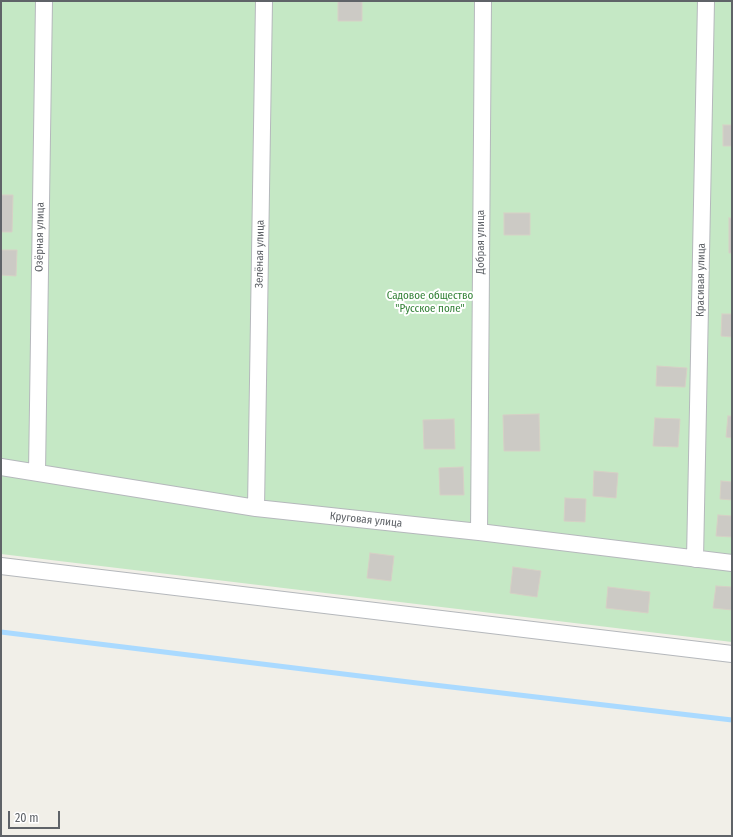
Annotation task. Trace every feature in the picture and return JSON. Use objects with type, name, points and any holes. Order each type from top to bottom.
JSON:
[{"type":"street","name":"Озёрная улица","points":[[37,472],[44,1]]},
{"type":"street","name":"Зелёная улица","points":[[256,508],[264,1]]},
{"type":"street","name":"Добрая улица","points":[[479,532],[482,1]]},
{"type":"street","name":"Красивая улица","points":[[695,559],[706,1]]},
{"type":"street","name":"Круговая улица","points":[[1,467],[256,508],[479,532],[732,563]]},
{"type":"street","points":[[1,566],[732,654]]},
{"type":"green space","name":"Садовое общество \"Русское поле\"","points":[[1,1],[732,1],[732,642],[1,554]]},
{"type":"building","points":[[338,1],[362,1],[362,21],[338,21]]},
{"type":"building","points":[[723,125],[732,125],[732,146],[723,146]]},
{"type":"building","points":[[1,195],[13,195],[12,232],[1,232]]},
{"type":"building","points":[[504,213],[530,213],[530,235],[504,235]]},
{"type":"building","points":[[729,218],[732,218],[732,253],[729,253]]},
{"type":"building","points":[[1,250],[17,250],[16,276],[1,275]]},
{"type":"building","points":[[722,314],[732,314],[732,337],[721,336]]},
{"type":"building","points":[[657,366],[687,368],[685,387],[656,386]]},
{"type":"building","points":[[539,414],[540,451],[504,451],[503,415]]},
{"type":"building","points":[[728,416],[732,416],[732,438],[726,437]]},
{"type":"building","points":[[655,418],[680,419],[678,447],[653,446]]},
{"type":"building","points":[[454,419],[455,449],[424,449],[423,420]]},
{"type":"building","points":[[463,467],[464,495],[440,495],[439,468]]},
{"type":"building","points":[[594,471],[618,473],[616,498],[593,496]]},
{"type":"building","points":[[721,481],[732,482],[732,500],[720,499]]},
{"type":"building","points":[[565,498],[586,499],[585,522],[564,521]]},
{"type":"building","points":[[718,515],[732,516],[732,537],[716,536]]},
{"type":"building","points":[[370,553],[394,556],[391,581],[367,578]]},
{"type":"building","points":[[513,567],[541,571],[537,597],[510,593]]},
{"type":"building","points":[[716,586],[732,587],[732,610],[713,608]]},
{"type":"building","points":[[608,587],[650,592],[648,613],[606,608]]},
{"type":"waterway","points":[[1,632],[732,720]]}]
